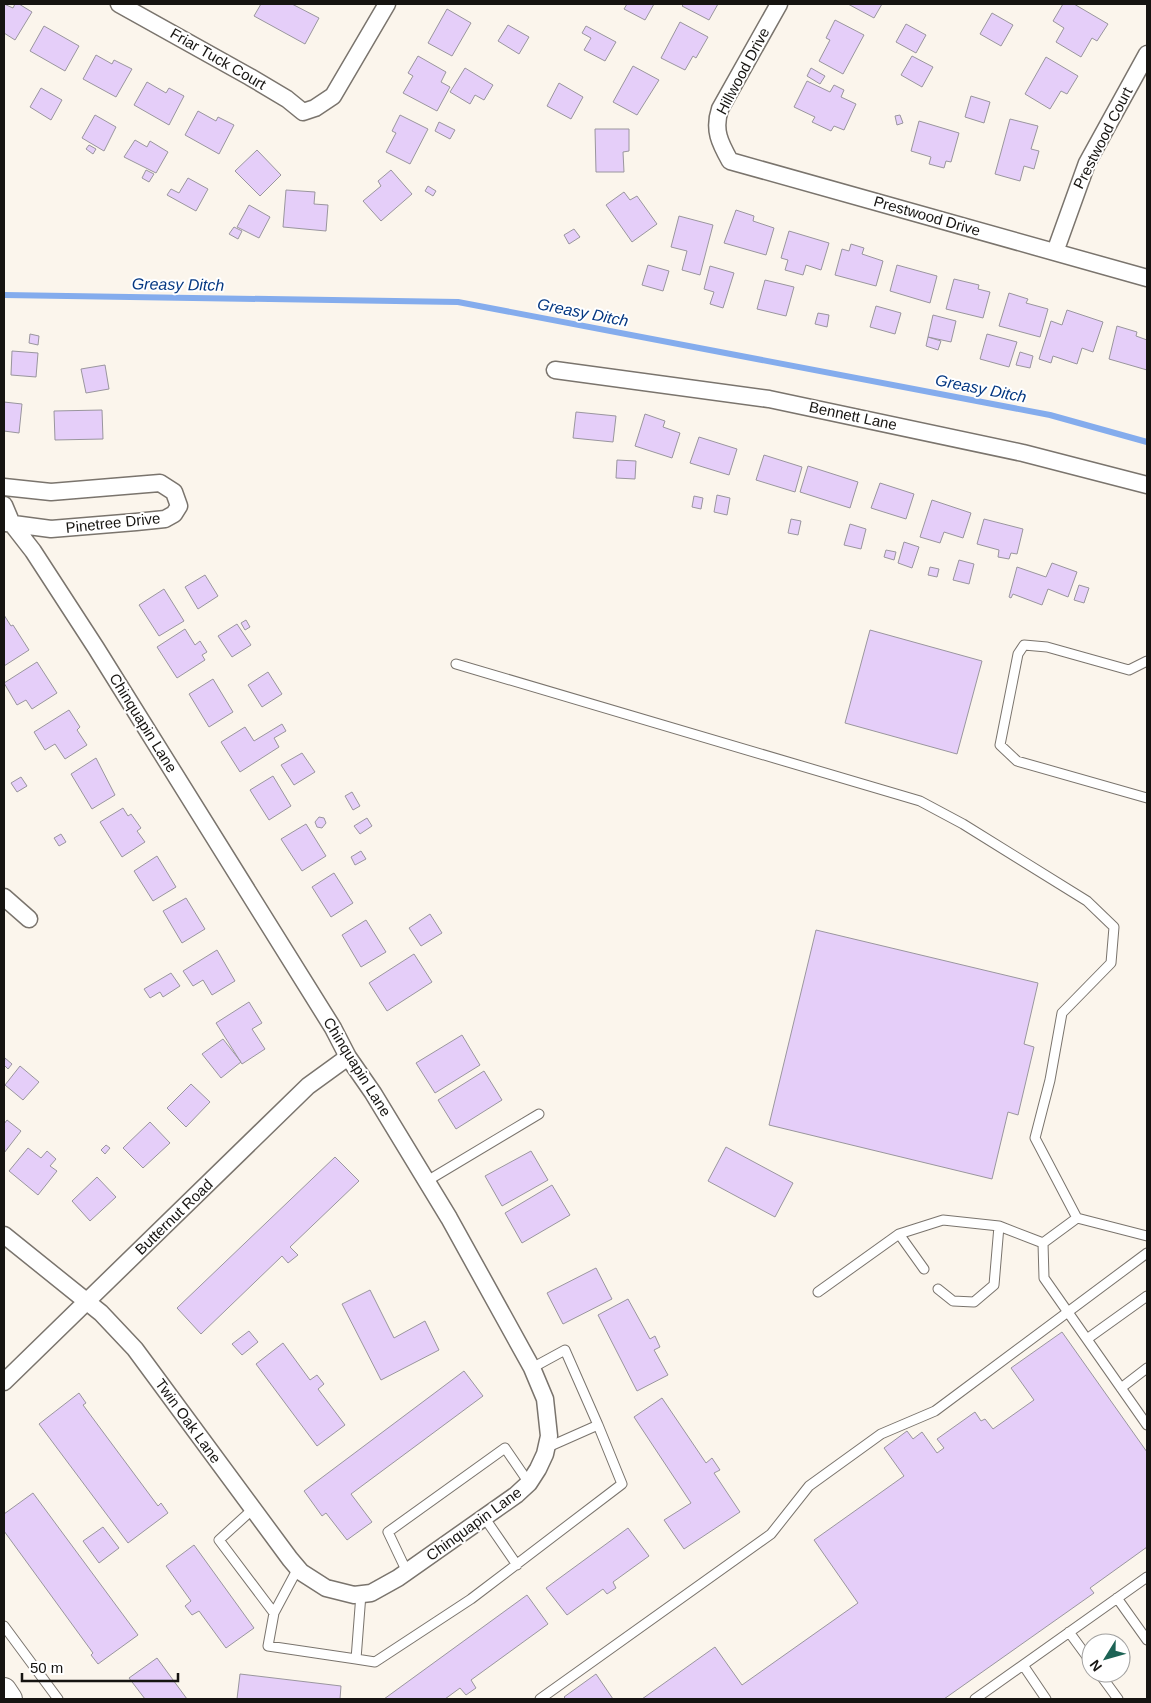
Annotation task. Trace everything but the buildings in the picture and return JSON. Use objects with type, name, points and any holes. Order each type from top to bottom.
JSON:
[{"type":"main road","points":[[4,1690],[10,1699]]},
{"type":"street","name":"Friar Tuck Court","points":[[119,4],[250,77],[303,112],[315,108],[333,96],[387,4]]},
{"type":"street","name":"Hillwood Drive","points":[[719,141],[716,122],[720,109],[780,4]]},
{"type":"street","name":"Prestwood Court","points":[[1055,252],[1087,163],[1147,54]]},
{"type":"street","name":"Prestwood Drive","points":[[719,141],[730,161],[1147,278]]},
{"type":"street","name":"Bennett Lane","points":[[555,370],[769,399],[1023,453],[1147,485]]},
{"type":"street","name":"Pinetree Drive","points":[[4,487],[51,492],[160,483],[174,492],[179,506],[174,514],[165,519],[136,522],[51,529],[8,523]]},
{"type":"street","name":"Chinquapin Lane","points":[[4,505],[8,523],[33,551],[96,648],[333,1028],[348,1057],[427,1181],[532,1368],[545,1399],[548,1417],[546,1448],[529,1483],[484,1518],[382,1589],[366,1593]]},
{"type":"street","points":[[4,897],[29,919]]},
{"type":"street","name":"Butternut Road","points":[[4,1382],[308,1086],[348,1057]]},
{"type":"street","name":"Twin Oak Lane","points":[[4,1235],[101,1313],[135,1348],[298,1568],[326,1588],[340,1593],[366,1593]]},
{"type":"lane","points":[[1147,661],[1129,670],[1047,646],[1024,645],[1018,654],[1000,745],[1017,761],[1147,798]]},
{"type":"lane","points":[[456,664],[920,801],[962,824],[1087,902],[1114,927],[1111,963],[1062,1013],[1050,1080],[1035,1138],[1077,1218],[1147,1236]]},
{"type":"lane","points":[[427,1181],[539,1114]]},
{"type":"lane","points":[[1043,1244],[1077,1218]]},
{"type":"lane","points":[[818,1292],[899,1234],[943,1220],[1000,1226],[1043,1244]]},
{"type":"lane","points":[[938,1289],[953,1301],[974,1302],[994,1285],[1000,1226]]},
{"type":"lane","points":[[899,1234],[924,1270]]},
{"type":"lane","points":[[1043,1244],[1044,1278],[1147,1425]]},
{"type":"lane","points":[[540,1699],[771,1534],[809,1486],[880,1434],[935,1411],[1147,1253]]},
{"type":"lane","points":[[1087,1339],[1147,1296]]},
{"type":"lane","points":[[298,1568],[274,1612],[268,1646],[375,1662],[472,1599],[622,1484],[566,1350],[532,1368]]},
{"type":"lane","points":[[1121,1388],[1147,1368]]},
{"type":"lane","points":[[546,1448],[598,1425]]},
{"type":"lane","points":[[407,1572],[388,1532],[504,1448],[529,1483]]},
{"type":"lane","points":[[253,1509],[219,1540],[274,1612]]},
{"type":"lane","points":[[484,1518],[517,1565]]},
{"type":"lane","points":[[977,1698],[1147,1578]]},
{"type":"lane","points":[[356,1660],[366,1593]]},
{"type":"lane","points":[[1117,1598],[1147,1640]]},
{"type":"lane","points":[[4,1626],[58,1699]]},
{"type":"lane","points":[[1069,1632],[1081,1648]]},
{"type":"lane","points":[[1023,1665],[1046,1699]]},
{"type":"lane","points":[[1106,1683],[1118,1699]]},
{"type":"waterway","name":"Greasy Ditch","points":[[4,295],[458,302],[1050,415],[1147,442]]}]
